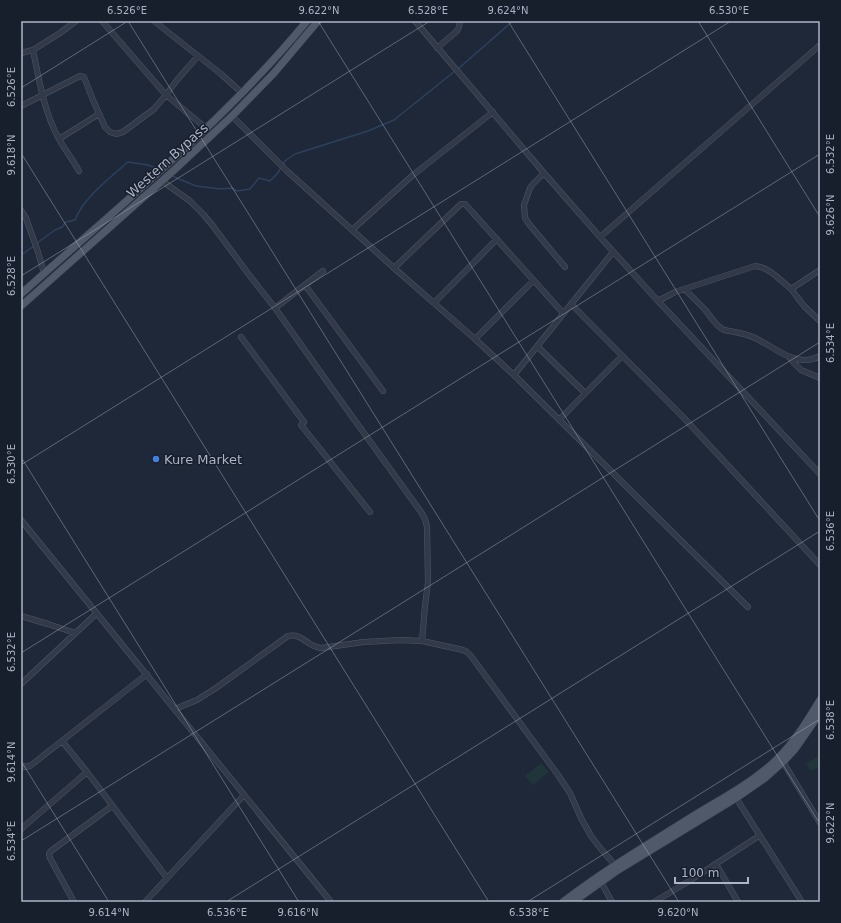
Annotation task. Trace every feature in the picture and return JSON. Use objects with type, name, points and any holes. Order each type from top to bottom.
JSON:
[{"type":"main road","name":"Western Bypass","points":[[21,294],[206,128],[242,93],[307,21]]},
{"type":"main road","name":"Western Bypass","points":[[21,306],[172,172],[232,116],[274,73],[318,21]]},
{"type":"main road","points":[[563,902],[615,865],[732,793],[763,772],[797,737],[820,700]]},
{"type":"main road","points":[[573,902],[618,870],[736,798],[765,778],[795,749],[820,713]]},
{"type":"street","points":[[102,21],[166,96],[206,128]]},
{"type":"street","points":[[154,21],[221,74],[242,93]]},
{"type":"street","points":[[415,21],[613,252],[820,474]]},
{"type":"street","points":[[21,53],[32,50],[56,36],[72,22]]},
{"type":"street","points":[[437,48],[457,31],[459,22]]},
{"type":"street","points":[[600,237],[820,45]]},
{"type":"street","points":[[32,50],[42,95],[50,118],[59,139],[79,171]]},
{"type":"street","points":[[21,106],[82,76],[84,77],[105,127],[110,132],[116,134],[123,132],[144,118],[154,109],[198,56]]},
{"type":"street","points":[[352,230],[412,175],[493,112]]},
{"type":"street","points":[[59,139],[99,114]]},
{"type":"street","points":[[232,116],[286,170],[514,375],[748,607]]},
{"type":"street","points":[[544,173],[530,188],[524,205],[525,218],[565,267]]},
{"type":"street","points":[[164,179],[190,201],[213,226],[275,308],[425,519],[427,527],[428,582],[422,641]]},
{"type":"street","points":[[394,268],[462,204],[464,204],[467,205],[563,313]]},
{"type":"street","points":[[22,213],[38,252],[44,273]]},
{"type":"street","points":[[434,303],[497,239]]},
{"type":"street","points":[[514,375],[613,252]]},
{"type":"street","points":[[658,301],[685,289],[755,266],[766,269],[791,289],[804,306],[820,321]]},
{"type":"street","points":[[275,308],[323,270]]},
{"type":"street","points":[[791,289],[820,270]]},
{"type":"street","points":[[475,339],[533,281]]},
{"type":"street","points":[[305,285],[383,391]]},
{"type":"street","points":[[685,289],[720,328],[724,330],[755,338],[789,357],[802,361],[808,361],[820,356]]},
{"type":"street","points":[[571,304],[684,418],[820,565]]},
{"type":"street","points":[[241,337],[370,512]]},
{"type":"street","points":[[537,346],[585,393]]},
{"type":"street","points":[[559,420],[622,356]]},
{"type":"street","points":[[789,357],[801,370],[820,378]]},
{"type":"street","points":[[21,520],[331,902]]},
{"type":"street","points":[[21,684],[97,613]]},
{"type":"street","points":[[21,616],[75,633]]},
{"type":"street","points":[[175,709],[197,700],[216,688],[288,636],[292,635],[301,637],[311,644],[321,648],[364,642],[422,641],[463,650],[467,652],[558,775],[570,793],[591,836],[615,865]]},
{"type":"street","points":[[21,765],[25,767],[30,766],[147,674]]},
{"type":"street","points":[[62,741],[167,878]]},
{"type":"street","points":[[783,762],[820,823]]},
{"type":"street","points":[[21,829],[87,772]]},
{"type":"street","points":[[145,902],[244,795]]},
{"type":"street","points":[[736,798],[802,902]]},
{"type":"street","points":[[74,902],[49,854],[112,806]]},
{"type":"street","points":[[654,902],[760,836]]},
{"type":"street","points":[[716,864],[738,902]]},
{"type":"street","points":[[601,882],[612,902]]},
{"type":"street","points":[[664,896],[668,902]]},
{"type":"green space","points":[[820,755],[820,766],[811,771],[806,764]]},
{"type":"green space","points":[[541,763],[549,772],[533,785],[525,776]]},
{"type":"waterway","points":[[458,69],[513,21]]},
{"type":"waterway","points":[[172,176],[196,186],[221,189],[232,188],[237,191],[250,189],[259,178],[270,181],[277,174],[285,161],[295,154],[368,131],[394,120],[455,71]]},
{"type":"waterway","points":[[37,243],[55,230],[62,227],[66,222],[75,220],[84,204],[91,196],[128,162],[148,165],[158,169]]},
{"type":"waterway","points":[[21,255],[34,246]]},
{"type":"place","name":"Kure Market","points":[[156,459]]}]
